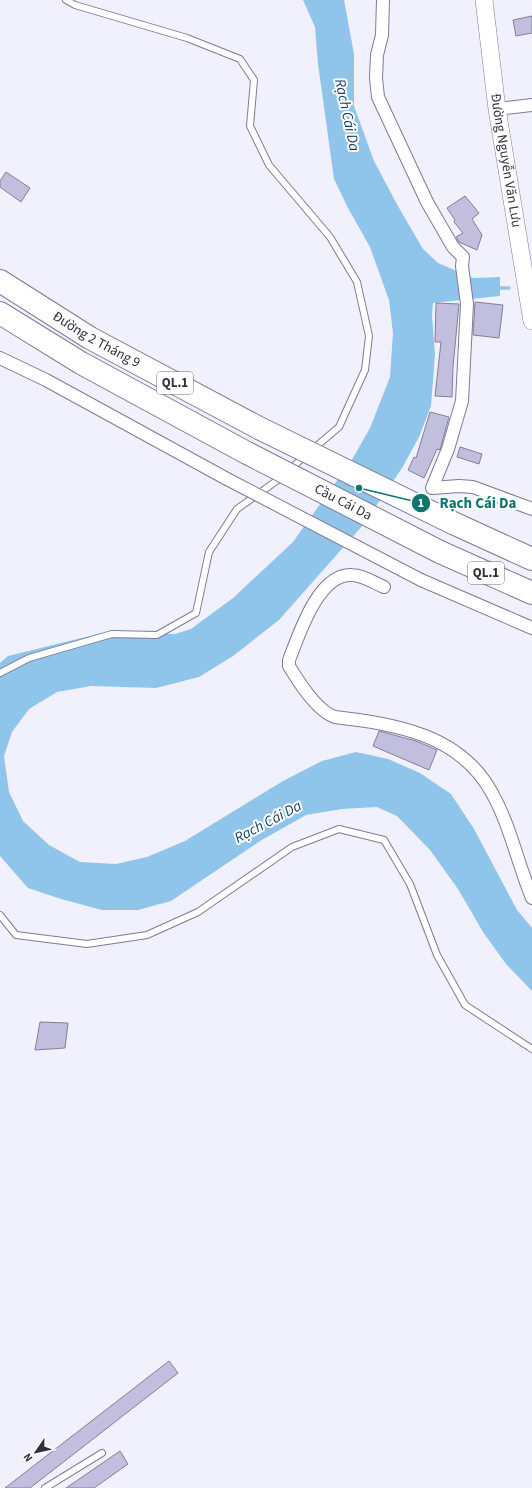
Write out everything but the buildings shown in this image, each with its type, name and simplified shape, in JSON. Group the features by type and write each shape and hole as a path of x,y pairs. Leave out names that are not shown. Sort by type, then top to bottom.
{"highway":[{"path":"0,268 90,338"},
{"name":"Đường 2 Tháng 9","path":"0,281 90,338 259,428"},
{"name":"Đường 2 Tháng 9","path":"0,313 81,363 247,453"},
{"path":"0,318 81,363"},
{"name":"Cầu Cái Da","path":"259,428 453,523 532,559"},
{"name":"Cầu Cái Da","path":"247,453 440,552 532,593"}],"street":[{"path":"383,0 382,35 377,55 376,78 378,97 427,202 453,246 463,257 462,266 466,304 462,406 432,488 452,486 473,487 532,509"},
{"name":"Đường Nguyễn Văn Lưu","path":"484,0 498,109 526,248 532,321"},
{"path":"498,109 532,105"},
{"path":"0,358 46,380 227,479 421,580 532,628"},
{"path":"384,588 358,575 344,576 334,580 320,594 303,625 290,660 290,666 319,707 327,715 381,723 414,731 443,744 473,765 492,793 532,898"}],"lane":[{"path":"0,673 29,658 112,634 157,635 196,614 209,552 237,509 282,477 338,427 365,370 369,336 357,282 330,237 269,165 250,126 254,80 240,59 188,38 75,5 66,0"},
{"path":"0,914 16,935 87,944 147,935 198,912 292,847 339,829 384,840 410,884 437,955 465,1005 532,1049"},
{"path":"45,1488 102,1453"}],"water":[{"name":"Rạch Cái Da","path":"303,0 344,0 354,54 354,106 374,161 423,249 438,263 473,278 500,277 500,296 433,303 432,316 435,354 431,406 419,437 402,468 363,525 279,620 233,656 199,677 156,688 91,686 57,692 29,709 12,732 4,756 9,792 23,821 49,845 80,862 116,864 147,857 185,841 283,781 322,761 356,752 388,759 420,773 451,794 474,829 517,910 532,928 532,991 506,964 483,932 458,889 430,850 397,816 377,807 342,809 306,815 260,841 171,901 138,910 102,910 28,888 0,856 0,663 8,656 102,633 175,634 191,629 233,598 293,542 353,458 370,428 390,377 393,333 389,300 370,247 334,179 318,64 315,27"}],"waterway":[{"path":"496,288 509,288"}],"place":[{"name":"Rạch Cái Da","path":"359,488"}]}
